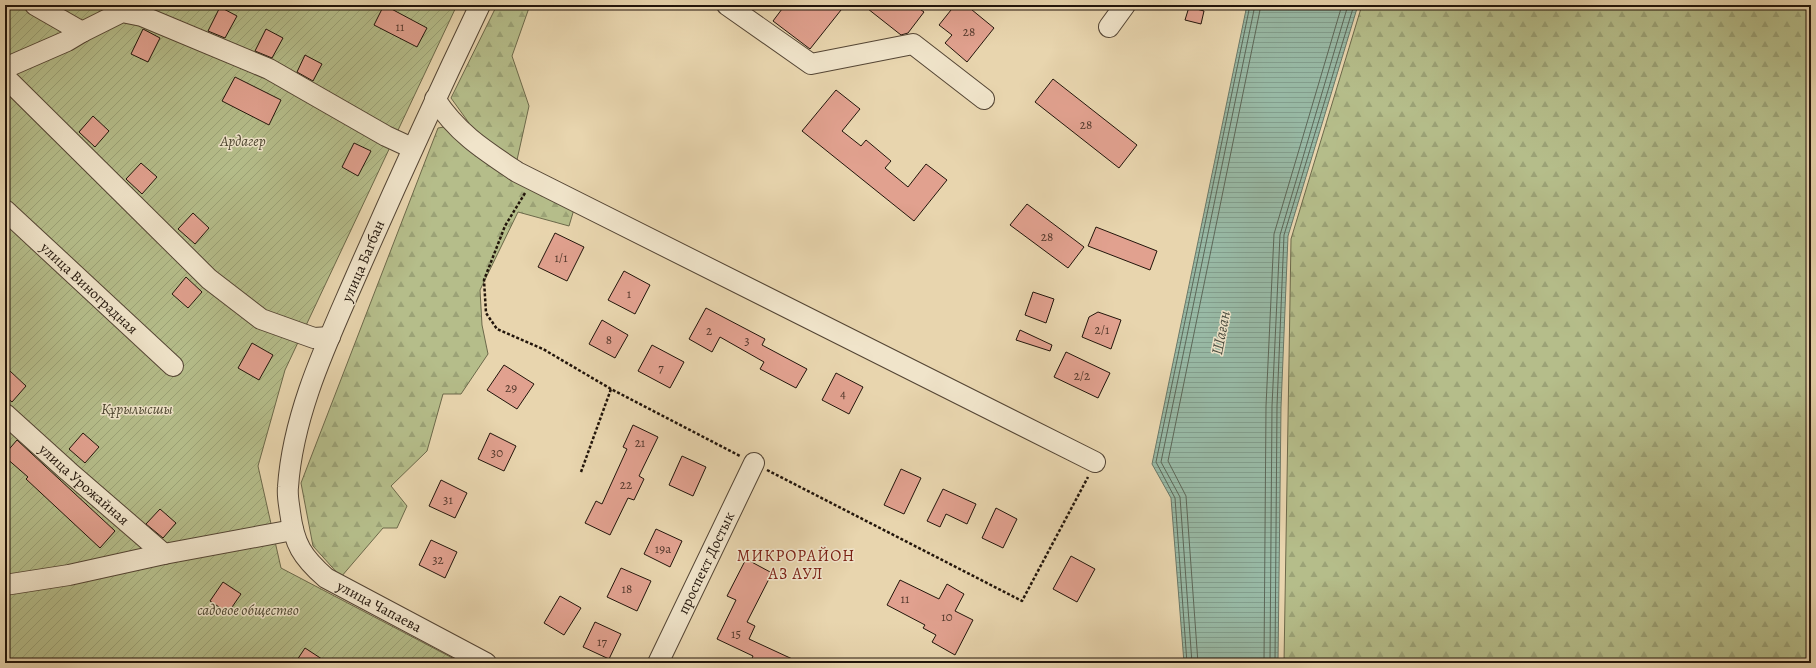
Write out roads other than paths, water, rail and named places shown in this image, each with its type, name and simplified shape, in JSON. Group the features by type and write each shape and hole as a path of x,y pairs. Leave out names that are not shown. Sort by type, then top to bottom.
{"street":[{"path":"35,5 82,32"},
{"name":"улица Багбан","path":"292,530 288,488 294,442 308,395 330,337 412,148 480,5"},
{"path":"1109,27 1125,5"},
{"path":"738,8 811,64 913,44 984,99"},
{"path":"5,68 67,41 123,9 269,69 386,136 412,148"},
{"path":"5,77 209,280 262,319 314,338 330,337"},
{"path":"435,99 448,118 480,148 517,172 1095,462"},
{"name":"улица Виноградная","path":"5,210 173,366"},
{"name":"улица Урожайная","path":"5,414 164,554"},
{"name":"проспект Достык","path":"658,663 754,463"},
{"path":"5,585 69,575 164,554 292,530"},
{"name":"улица Чапаева","path":"292,530 298,548 305,558 326,578 486,663"}],"water":[{"name":"Шаған","path":"1247,5 1358,5 1288,236 1281,407 1278,663 1184,663 1171,498 1152,464"}],"district":[{"name":"МИКРОРАЙОН АЗ АУЛ","path":"796,565"}],"park label":[{"name":"Ардагер","path":"243,141"},
{"name":"Құрылысшы","path":"137,409"},
{"name":"садовое общество","path":"248,610"}]}
